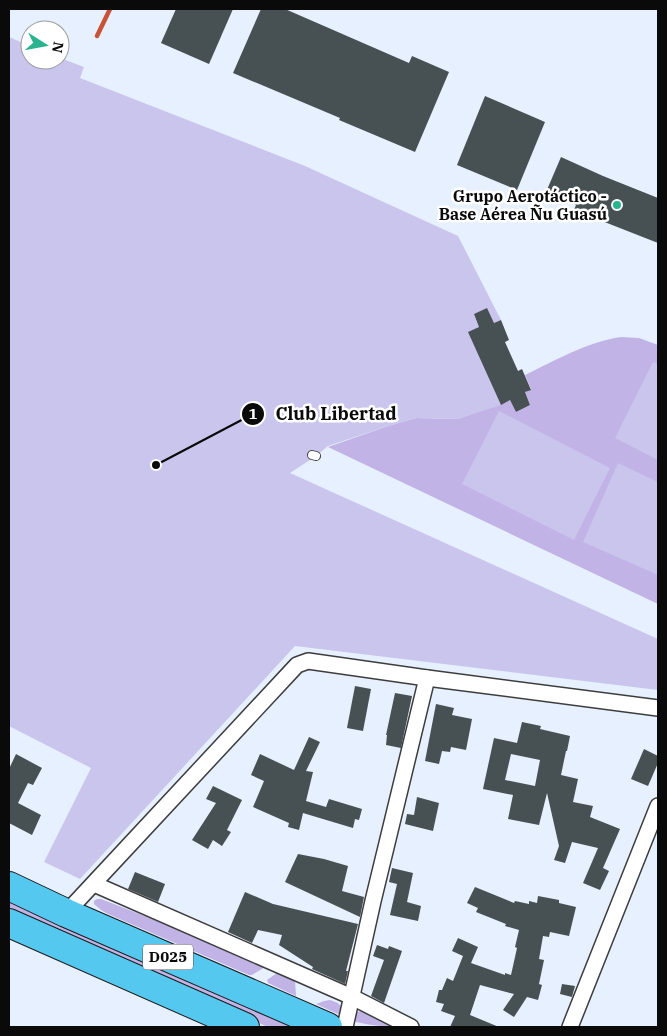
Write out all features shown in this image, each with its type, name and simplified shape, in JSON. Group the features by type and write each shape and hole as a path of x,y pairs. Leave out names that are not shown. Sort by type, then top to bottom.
{"highway":[{"name":"D025","path":"9,886 66,913 328,1027"},
{"name":"D025","path":"9,923 245,1027"}],"street":[{"path":"66,913 297,665 308,661 658,708"},
{"path":"345,1027 373,902 428,678"},
{"path":"570,1027 658,806"},
{"path":"94,884 352,997 411,1027"}],"shaded area":[{"path":"9,37 20,42 20,70 70,70 70,62 84,67 80,78 305,166 458,236 501,320 494,323 487,309 474,314 479,327 469,332 501,405 458,419 416,418 388,426 328,446 290,473 658,639 658,690 295,646 80,879 44,862 91,768 9,726"},
{"path":"621,337 639,338 658,345 658,604 328,447 416,418 458,419 510,400 516,412 530,405 525,392 531,389 525,375 584,347"},
{"path":"653,362 658,364 658,460 615,438"},
{"path":"499,411 610,468 574,540 462,484"},
{"path":"618,463 658,482 658,575 583,542"},
{"path":"9,894 311,1027 268,1027 9,913"},
{"path":"97,899 201,938 265,967 249,975 108,914 94,904 94,901"},
{"path":"277,973 282,973 295,980 296,996 268,983 267,980"},
{"path":"330,1000 338,1003 343,1009 341,1014 316,1004"},
{"path":"361,1011 384,1022 404,1027 356,1022 354,1019 356,1012"}],"building":[{"path":"176,9 233,9 209,64 161,43"},
{"path":"261,9 285,9 409,63 412,56 449,72 415,152 233,73"},
{"path":"485,96 545,122 517,190 457,165"},
{"name":"Grupo Aerotáctico - Base Aérea Ñu Guasú","path":"561,157 658,198 658,243 574,210 576,205 546,192"},
{"path":"487,308 494,323 501,320 509,340 505,342 518,371 522,369 531,390 525,392 530,405 516,412 510,400 501,405 468,332 479,327 474,314"},
{"path":"355,686 371,689 363,731 347,728"},
{"path":"395,693 412,696 401,748 386,745 386,735"},
{"path":"436,704 454,708 452,715 472,719 466,750 451,747 450,752 442,751 439,764 425,761"},
{"path":"522,722 541,726 540,729 570,736 561,775 578,779 573,802 593,806 590,817 620,829 603,868 609,871 600,890 583,883 598,848 572,842 565,863 554,860 559,846 547,793 539,825 508,819 513,795 483,789 494,738 517,743","holes":["511,754 540,760 535,786 505,780"]},
{"path":"309,737 320,742 306,771 313,772 306,801 326,807 329,799 362,809 359,820 355,819 353,828 303,813 299,830 288,827 289,823 253,807 264,781 251,775 260,754 294,770"},
{"path":"644,749 658,756 658,763 648,786 631,779"},
{"path":"16,754 42,768 33,785 28,783 18,803 41,815 32,835 9,823 9,769"},
{"path":"213,786 242,800 227,830 231,832 222,846 213,840 208,849 192,840 216,803 206,799"},
{"path":"417,797 439,803 433,831 405,824 407,814 414,815"},
{"path":"298,854 348,866 342,891 364,897 360,917 285,882"},
{"path":"392,868 413,873 407,902 421,906 418,921 390,915 397,884 389,882"},
{"path":"135,872 165,884 158,902 128,889"},
{"path":"475,887 514,903 515,901 529,904 529,901 537,903 538,896 559,900 559,903 576,907 569,936 550,932 549,937 543,936 539,959 544,960 539,984 542,985 538,1000 527,997 514,1017 503,1010 514,994 480,985 470,1015 499,1027 450,1027 455,1016 441,1011 444,1004 436,1002 439,990 442,990 447,978 453,981 463,956 452,951 458,938 478,947 471,963 505,975 505,973 511,975 517,948 515,947 519,930 505,926 506,924 476,912 478,908 467,903"},
{"path":"245,892 273,904 358,924 346,971 348,971 345,984 312,969 313,967 279,945 282,935 258,930 252,943 228,932"},
{"path":"377,945 388,949 389,946 402,951 384,1003 371,996 384,960 373,956"},
{"path":"562,984 575,986 572,997 560,994"}],"waterway":[{"path":"97,36 110,9"}],"place":[{"name":"Grupo Aerotáctico - Base Aérea Ñu Guasú","path":"617,205"},
{"name":"Club Libertad","path":"156,465"}]}
